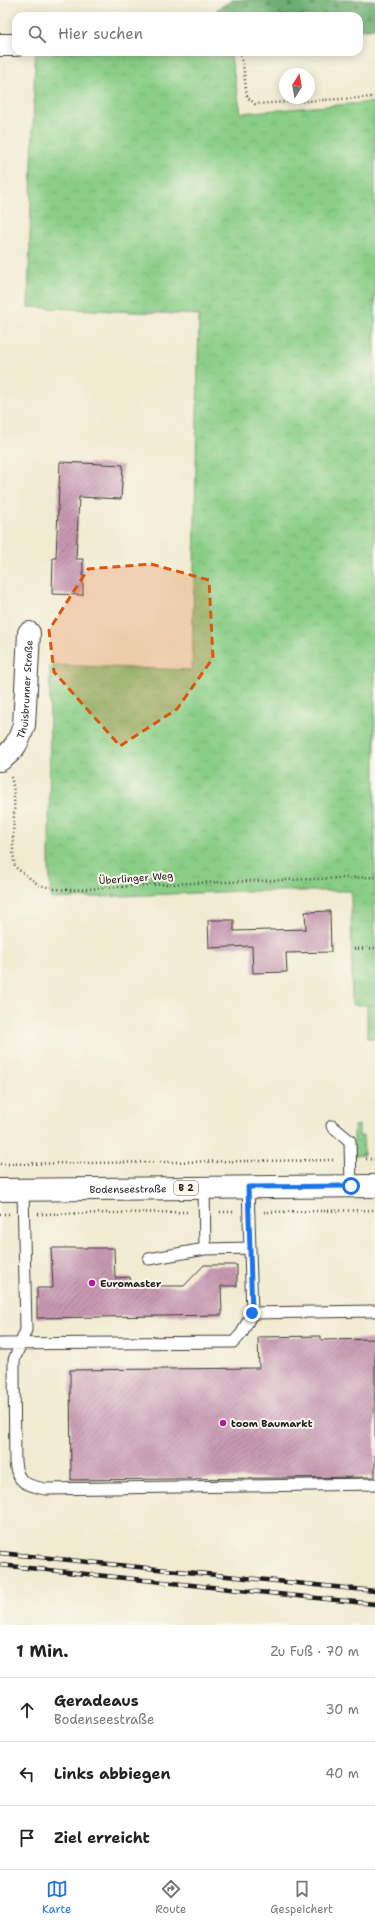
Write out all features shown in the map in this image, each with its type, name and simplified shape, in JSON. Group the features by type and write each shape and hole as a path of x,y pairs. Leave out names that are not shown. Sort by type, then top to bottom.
{"main road":[{"path":"0,45 12,45"},
{"name":"Thuisbrunner Straße","path":"5,768 11,752 20,739 24,725 28,634"},
{"name":"Bodenseestraße","path":"0,1190 375,1186"}],"lane":[{"path":"332,1126 350,1141 351,1186"},
{"path":"0,1344 234,1342 242,1333 252,1313 248,1187"},
{"path":"204,1188 205,1249"},
{"path":"23,1190 26,1330 14,1360 15,1462 16,1472 20,1479 29,1486 45,1489 375,1484"},
{"path":"149,1259 205,1249 250,1248"},
{"path":"252,1313 375,1311"}],"path":[{"path":"240,56 243,64 246,97 255,104 375,97"},
{"name":"Überlinger Weg","path":"5,768 14,801 12,853 15,867 27,877 44,886 55,889 72,890 164,884 375,877"},
{"path":"354,949 375,948"},
{"path":"0,1164 375,1159"}],"highlighted area":[{"path":"151,564 209,580 213,658 177,709 120,746 54,672 49,630 88,569"}],"green space":[{"path":"233,0 375,0 375,28 363,30 363,12 216,12 217,9"},
{"path":"35,56 231,56 241,113 375,102 375,1005 352,1005 351,891 243,891 51,899 49,867 50,665 192,670 199,315 28,307"},
{"path":"367,1005 375,1005 375,1038 367,1038"},
{"path":"359,1125 359,1136 363,1136 364,1155 354,1156 354,1126"}],"building":[{"path":"60,462 123,465 121,499 79,497 76,559 83,559 83,595 52,594 53,558 56,558"},
{"path":"330,911 331,952 286,953 287,972 253,973 252,946 209,948 208,920 234,920 234,931 306,929 305,912"},
{"name":"Euromaster","path":"51,1248 114,1248 115,1278 130,1277 131,1286 184,1286 204,1265 237,1265 237,1286 221,1286 222,1315 37,1318 37,1288 53,1288"},
{"name":"toom Baumarkt","path":"321,1336 321,1340 375,1339 375,1477 71,1480 70,1370 259,1368 258,1337"}],"railway":[{"path":"0,1553 375,1591"},
{"path":"0,1565 375,1604"}],"place":[{"name":"Euromaster","path":"92,1283"},
{"name":"toom Baumarkt","path":"223,1423"}],"route":[{"path":"252,1313 248,1187 351,1186"}]}
